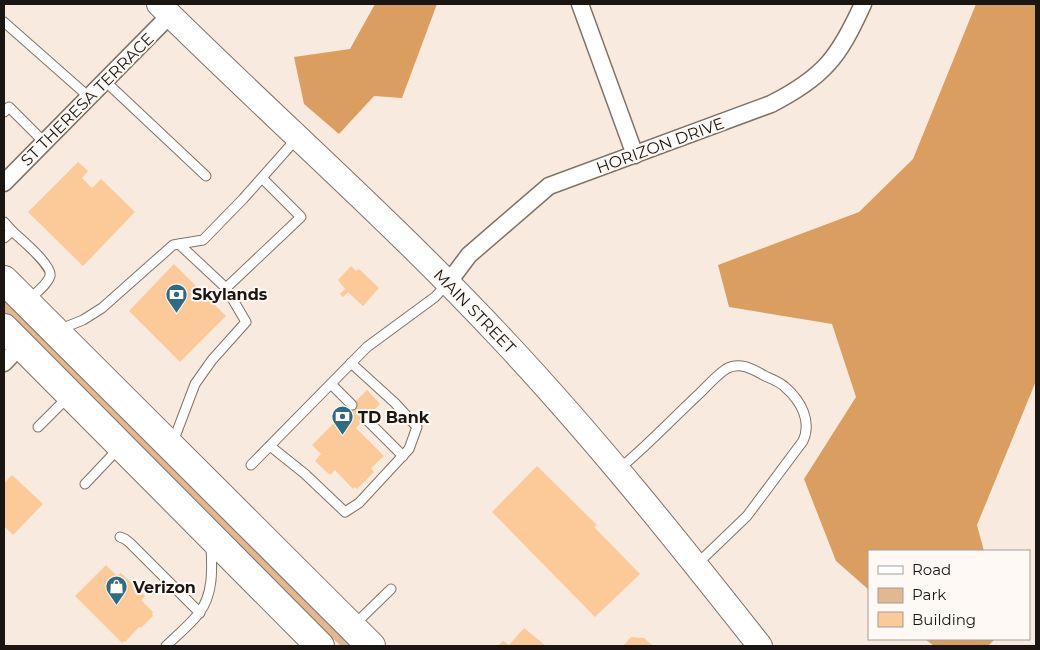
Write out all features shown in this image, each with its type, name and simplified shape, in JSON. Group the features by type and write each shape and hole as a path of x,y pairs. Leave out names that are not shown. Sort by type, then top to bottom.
{"highway":[{"path":"4,280 371,646"},
{"path":"10,346 71,395 320,646"}],"street":[{"path":"580,4 634,155"},
{"name":"HORIZON DRIVE","path":"448,283 469,255 549,186 771,104 793,93 814,79 834,58 850,33 862,4"},
{"name":"ST THERESA TERRACE","path":"4,183 105,82 165,9"},
{"name":"MAIN STREET","path":"165,9 448,283 539,379 619,469 760,646"}],"lane":[{"path":"4,22 89,97"},
{"path":"105,82 206,176"},
{"path":"4,112 9,107 44,142"},
{"path":"55,331 83,320 102,308 173,246 203,240 298,137"},
{"path":"226,288 301,217 262,178"},
{"path":"4,222 46,264 50,271 50,278 26,302"},
{"path":"4,238 12,231"},
{"path":"171,447 195,384 212,360 246,322 226,288 179,244"},
{"path":"251,465 367,348 435,297 448,283"},
{"path":"270,446 305,474 345,512 359,503 410,449 417,427 395,403 351,364"},
{"path":"619,469 642,450 726,369 738,366 751,368 785,386 796,399 806,419 807,434 803,441 747,516 696,565"},
{"path":"331,384 352,405"},
{"path":"38,427 71,395"},
{"path":"365,418 403,456"},
{"path":"85,484 122,446"},
{"path":"166,646 200,613 206,601 212,576 211,535"},
{"path":"120,537 130,543 200,613"},
{"path":"352,627 391,589"}],"green space":[{"path":"4,297 354,646 341,646 290,599 4,313"}],"shaded area":[{"path":"375,4 437,4 402,98 374,96 339,134 304,104 294,57 350,49"},
{"path":"976,4 1036,4 1036,381 977,525 984,550 868,550 868,589 836,561 804,479 856,397 832,324 729,307 718,265 859,212 913,159"},
{"path":"926,640 994,640 988,646 934,646"}],"building":[{"path":"78,162 88,171 82,178 92,188 101,179 135,212 83,266 28,212"},
{"path":"174,264 226,316 180,362 129,311"},
{"path":"351,266 356,271 359,269 379,288 363,306 348,292 343,297 340,294 345,289 338,280"},
{"name":"TD Bank","path":"367,390 380,404 356,428 384,456 371,468 374,472 357,489 355,487 353,489 335,470 330,475 315,461 321,454 312,445"},
{"path":"537,466 597,525 594,527 640,574 595,617 492,512"},
{"path":"12,475 43,504 13,535 4,526 4,483"},
{"name":"Verizon","path":"106,565 117,576 121,573 145,596 142,601 153,612 153,616 141,628 139,627 122,643 75,596"},
{"path":"524,628 546,646 498,646 503,641 509,645"},
{"path":"631,637 644,638 653,646 623,646"}],"place":[{"name":"Skylands","path":"176,313"},
{"name":"TD Bank","path":"342,436"},
{"name":"Verizon","path":"117,606"}]}
